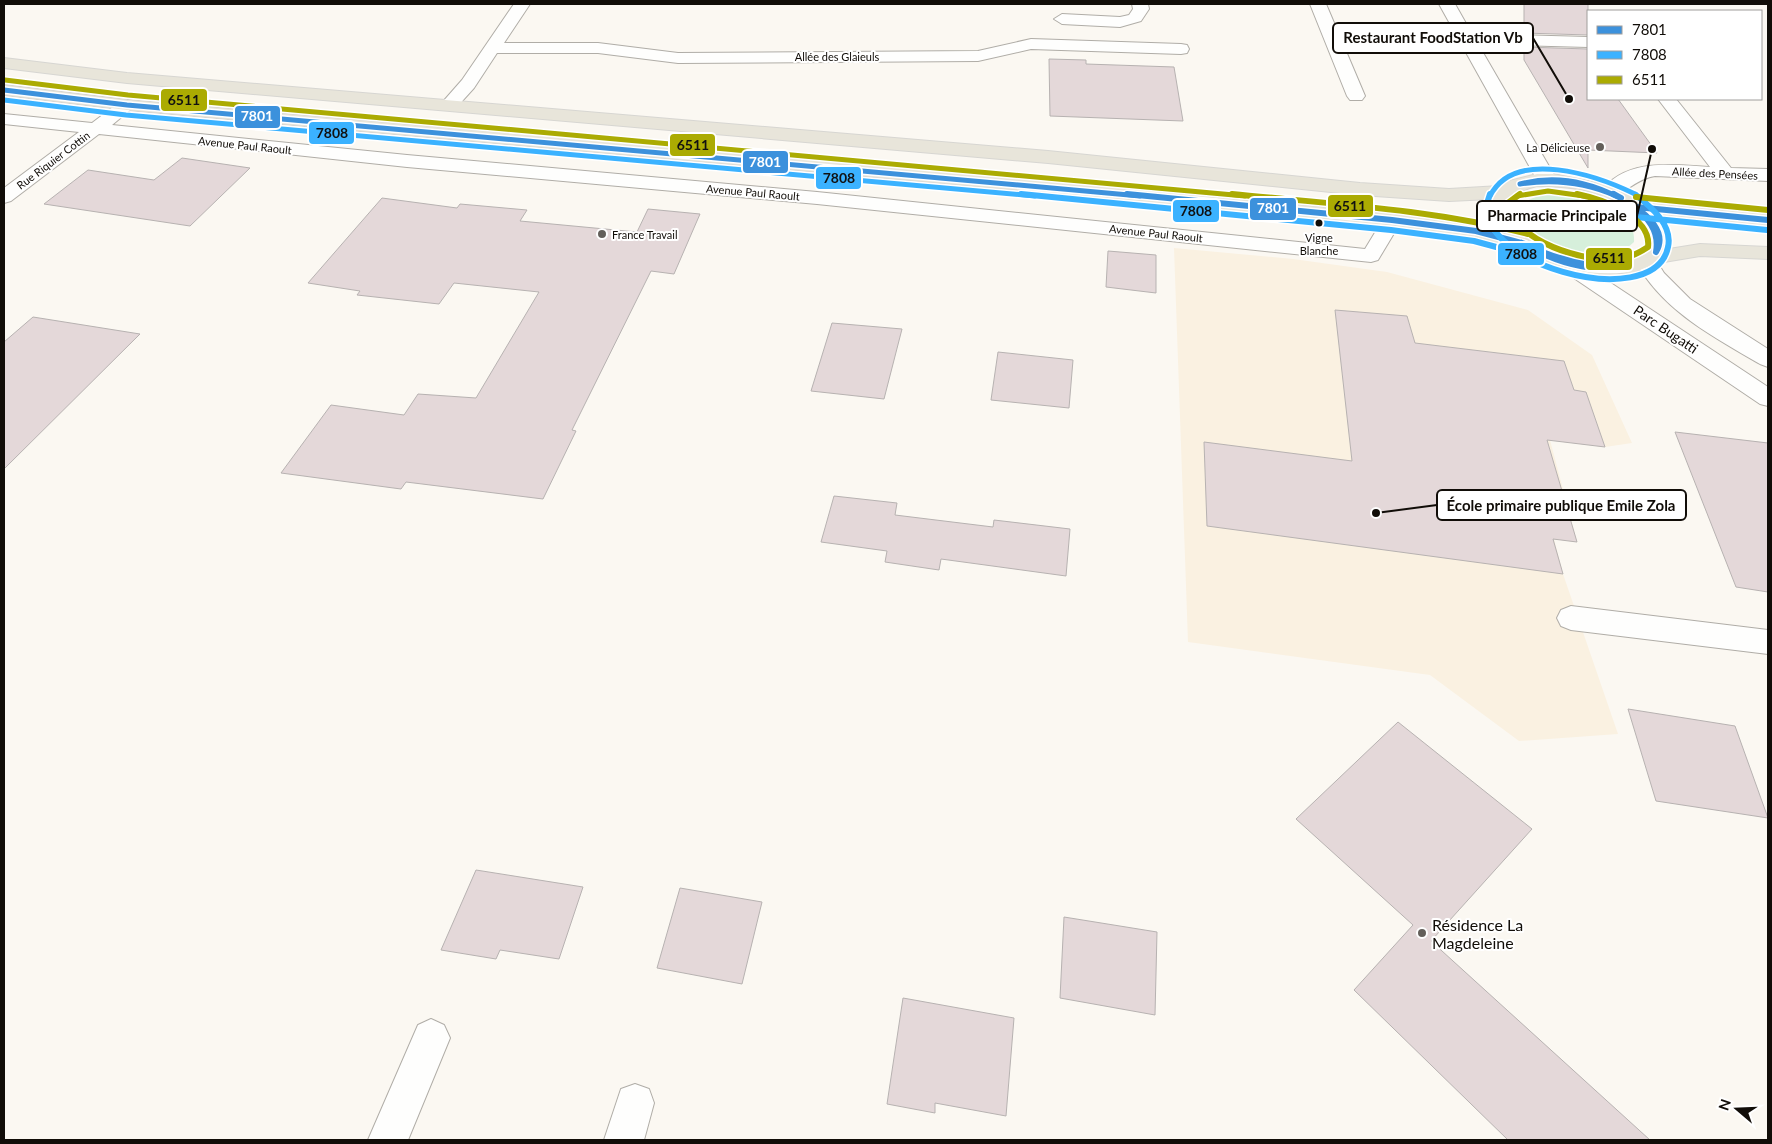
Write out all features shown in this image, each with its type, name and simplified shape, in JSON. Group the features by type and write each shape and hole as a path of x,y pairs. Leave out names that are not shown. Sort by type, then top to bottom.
{"main road":[{"path":"4,63 127,78 1048,157 1360,189 1449,196 1504,192 1521,183 1547,180 1574,182 1610,193 1649,218 1657,229 1661,240 1659,250 1649,260"},
{"path":"127,78 127,105"},
{"path":"127,105 203,84"},
{"path":"4,90 127,105 384,126 1392,220 1476,231 1526,244"},
{"path":"384,126 449,105"},
{"path":"449,105 458,133"},
{"path":"1504,192 1498,201 1498,211 1502,222 1511,234 1526,244 1563,261 1610,269 1634,266 1649,260 1700,250 1768,253"},
{"path":"1636,208 1651,207 1684,213 1768,220"}],"street":[{"path":"449,105 468,84 522,4"},
{"path":"1062,19 1120,22 1135,18 1141,8 1140,4"},
{"path":"1318,4 1356,96"},
{"path":"1447,4 1547,180"},
{"path":"1467,39 1587,42"},
{"name":"Allée des Glaieuls","path":"492,48 598,48 678,58 978,56 1031,44 1181,50"},
{"path":"1668,100 1726,174"},
{"name":"Rue Riquier Cottin","path":"4,197 127,105"},
{"path":"4,120 93,130"},
{"name":"Avenue Paul Raoult","path":"93,130 454,166 817,198 1371,256 1392,220"},
{"name":"Allée des Pensées","path":"1610,193 1619,183 1644,171 1768,175"},
{"path":"1649,260 1650,269 1674,298 1768,360"},
{"name":"Parc Bugatti","path":"1563,261 1768,398"},
{"path":"1571,618 1768,642"},
{"path":"388,1140 431,1038"},
{"path":"624,1140 635,1103"}],"shaded area":[{"path":"1174,248 1293,259 1387,272 1528,310 1592,355 1632,443 1605,447 1550,440 1577,542 1554,539 1563,574 1618,734 1519,741 1430,675 1188,642"}],"green space":[{"path":"1561,193 1584,197 1619,212 1633,230 1634,242 1613,253 1588,254 1563,248 1540,237 1526,223 1521,209 1532,198"}],"building":[{"path":"1524,4 1588,4 1587,35 1524,33"},
{"path":"1524,47 1587,49 1587,100 1619,100 1657,153 1588,150 1588,168 1524,60"},
{"path":"1049,59 1086,60 1086,64 1174,67 1183,121 1050,116"},
{"path":"182,158 250,168 190,226 44,204 88,170 154,180"},
{"path":"382,198 457,208 460,204 527,210 520,221 637,232 648,209 700,214 674,274 651,271 572,430 576,431 543,499 406,482 401,489 281,473 331,405 404,415 418,394 476,398 539,292 454,283 439,304 357,295 360,291 308,283"},
{"path":"1108,251 1156,255 1156,293 1106,287"},
{"path":"1335,310 1407,316 1415,343 1564,361 1574,390 1586,392 1605,447 1547,440 1577,542 1553,539 1563,574 1207,526 1204,442 1352,461"},
{"path":"33,317 140,334 4,469 4,342"},
{"path":"832,323 902,329 884,399 811,391"},
{"path":"998,352 1073,360 1069,408 991,400"},
{"path":"1675,432 1768,443 1768,592 1736,587"},
{"path":"834,496 897,503 895,515 993,527 994,520 1070,529 1066,576 941,559 939,570 885,562 887,551 821,542"},
{"path":"1628,709 1735,726 1768,818 1656,801"},
{"name":"Résidence La Magdeleine","path":"1398,722 1532,829 1431,941 1650,1140 1508,1140 1354,990 1413,925 1296,819"},
{"path":"476,870 583,887 559,959 500,950 496,959 441,950"},
{"path":"680,888 762,902 742,984 657,968"},
{"path":"1064,917 1157,932 1155,1015 1060,998"},
{"path":"903,998 1014,1018 1006,1116 935,1103 935,1113 887,1104"}],"transit line":[{"name":"6511","path":"5,80 128,95 1040,176 1393,210 1477,221 1528,234"},
{"name":"7801","path":"4,90 127,105 1039,186 1392,220 1476,231 1525,244"},
{"name":"7808","path":"4,100 126,115 1038,196 1391,230 1474,241 1522,254"},
{"name":"7808","path":"1635,194 1602,180 1581,174 1538,169 1519,172 1503,180 1491,193 1487,208 1493,227 1499,237 1519,253 1568,274 1603,279 1627,278 1646,273 1659,265 1667,255 1669,244 1667,231 1660,218 1650,206 1636,195"},
{"name":"7801","path":"1520,184 1545,179 1558,179 1585,184 1621,198"},
{"name":"7801","path":"1520,184 1559,181 1597,188 1621,198"},
{"name":"6511","path":"1548,191 1586,196 1621,210 1632,217 1643,228 1648,238 1648,247 1636,255 1620,259 1601,259 1561,250 1543,242 1515,222 1508,203 1521,194 1548,191"},
{"name":"6511","path":"1636,197 1768,210"},
{"name":"7801","path":"1631,204 1643,212 1659,231 1661,238 1656,252"},
{"name":"7801","path":"1631,204 1652,224 1657,237 1656,252"},
{"name":"7801","path":"1636,207 1768,220"},
{"name":"7808","path":"1636,217 1767,230"},
{"name":"7801","path":"1522,243 1559,259 1571,262 1597,267 1624,268"},
{"name":"7801","path":"1522,243 1545,255 1571,264 1598,269 1624,268"}],"place":[{"name":"Restaurant FoodStation Vb","path":"1569,99"},
{"name":"La Délicieuse","path":"1600,147"},
{"name":"Pharmacie Principale","path":"1652,149"},
{"name":"Vigne Blanche","path":"1319,223"},
{"name":"France Travail","path":"602,234"},
{"name":"École primaire publique Emile Zola","path":"1376,513"},
{"name":"Résidence La Magdeleine","path":"1422,933"}]}
